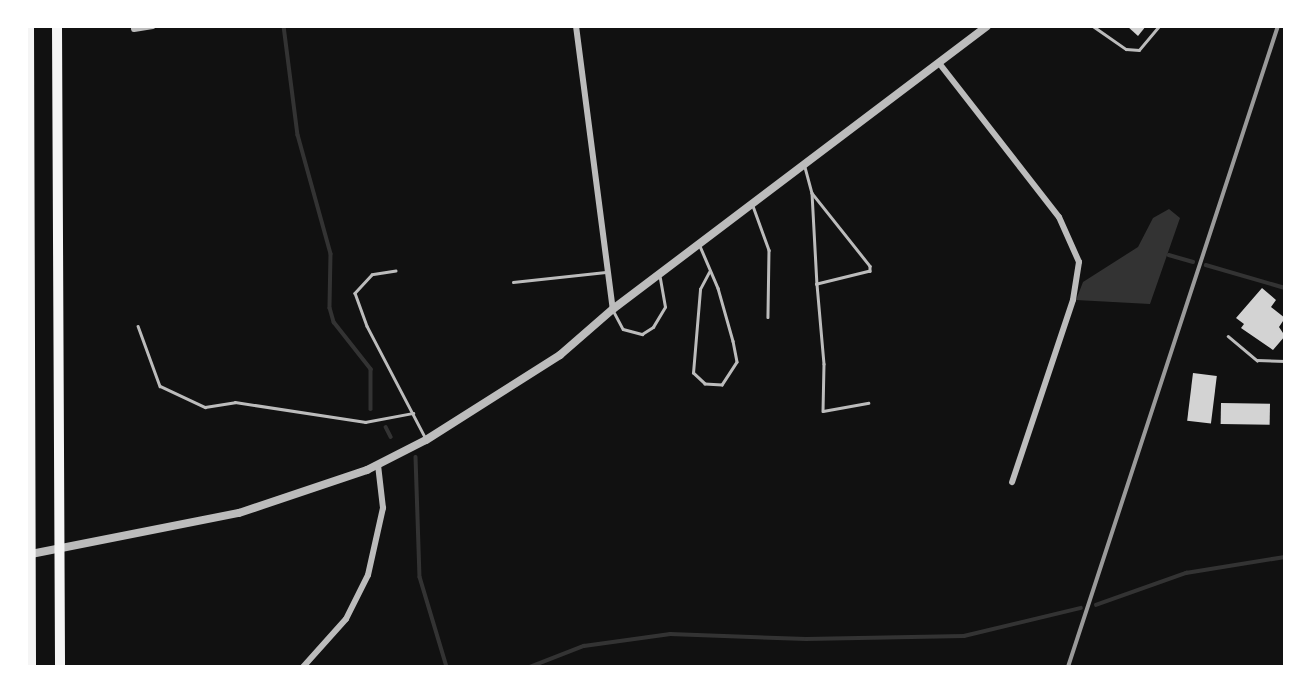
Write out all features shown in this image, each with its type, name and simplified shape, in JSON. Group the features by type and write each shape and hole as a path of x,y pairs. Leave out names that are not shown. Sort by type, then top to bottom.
{"highway":[{"path":"29,26 31,667"},
{"path":"57,26 61,667"}],"street":[{"path":"134,29 153,26"},
{"path":"576,26 613,309"},
{"path":"26,555 239,513 378,465 426,440 560,355 613,309 660,277 987,26"},
{"path":"939,63 1059,217 1079,262 1073,300 1012,482"},
{"path":"303,667 346,619 368,575 383,508 378,465"}],"lane":[{"path":"1093,26 1126,49 1139,50 1159,26"},
{"path":"805,167 812,194 824,364 822,411 868,403"},
{"path":"812,194 870,266 870,271 817,284"},
{"path":"753,206 769,250 768,317"},
{"path":"700,246 718,288 737,362 722,385 705,384 693,373 691,355 700,289 709,272"},
{"path":"396,271 372,275 355,293 367,326 426,440"},
{"path":"513,282 609,272"},
{"path":"613,309 623,329 642,334 665,307 660,277"},
{"path":"138,326 160,386 205,407 235,402 365,422 413,413"},
{"path":"1228,336 1257,360 1285,361"}],"shaded area":[{"path":"1169,209 1180,218 1150,304 1076,300 1083,282 1138,247 1153,218"}],"building":[{"path":"1127,26 1146,26 1138,36"},
{"path":"1262,288 1276,300 1271,307 1285,318 1279,327 1285,336 1273,350 1241,328 1244,324 1236,318"},
{"path":"1193,373 1217,376 1211,424 1187,421"},
{"path":"1221,403 1270,404 1270,425 1221,424"}],"waterway":[{"path":"284,26 298,135 331,254 330,308 334,322 371,369 371,409"},
{"path":"1169,255 1193,262"},
{"path":"1206,265 1285,288"},
{"path":"386,427 391,437"},
{"path":"416,457 420,577 447,667"},
{"path":"1096,605 1186,573 1285,557"},
{"path":"530,667 584,646 670,634 806,639 964,636 1081,608"}],"railway":[{"path":"1068,667 1278,26"}]}
